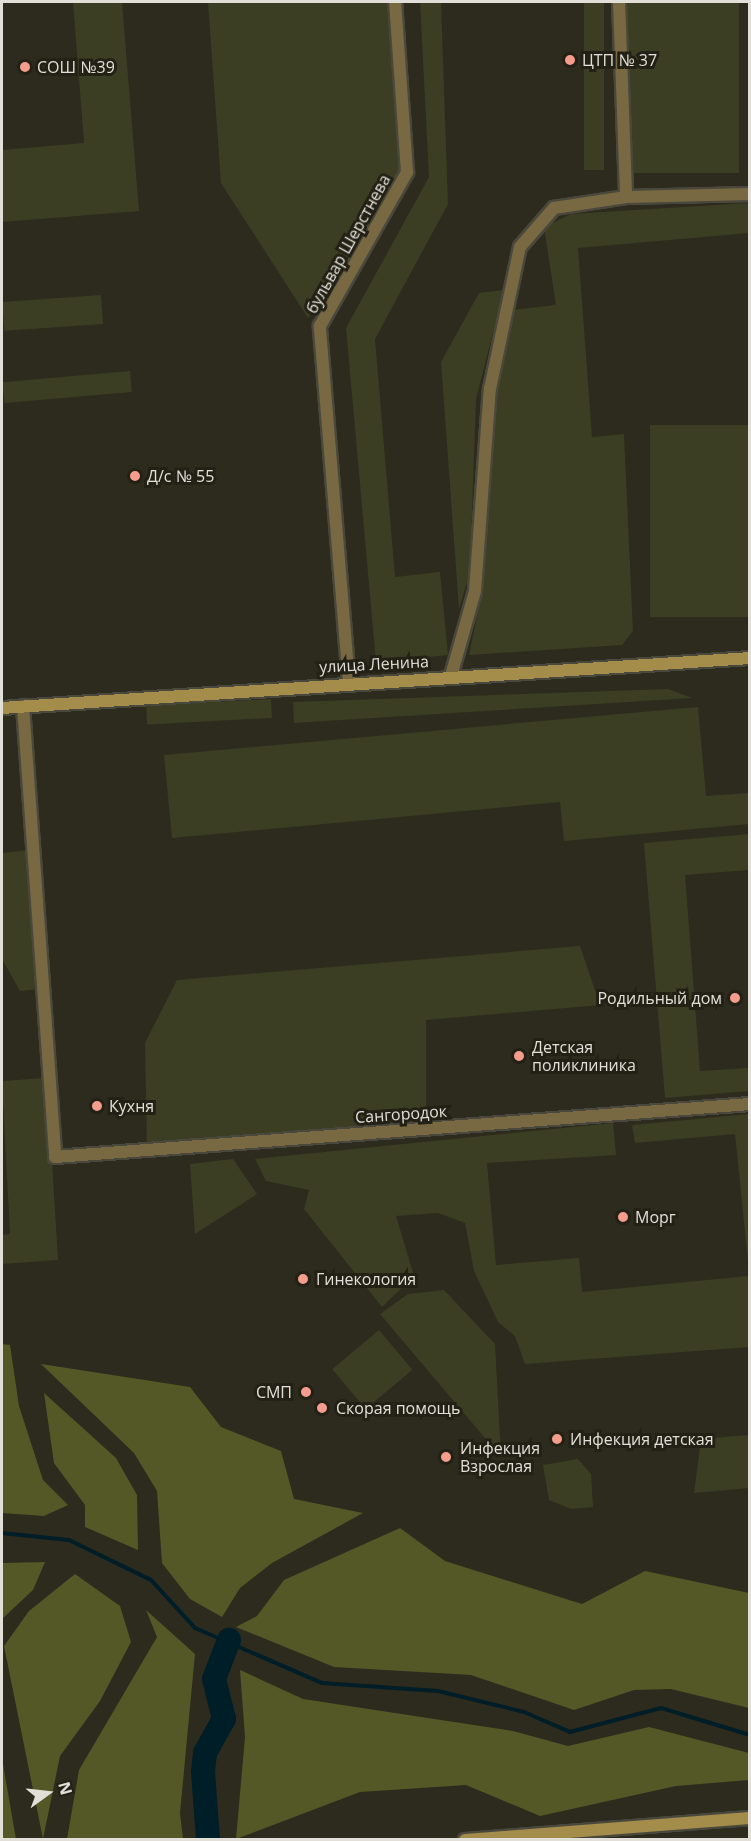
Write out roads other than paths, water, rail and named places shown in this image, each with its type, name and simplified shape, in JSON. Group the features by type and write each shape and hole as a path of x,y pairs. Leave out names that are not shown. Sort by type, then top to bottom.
{"main road":[{"name":"улица Ленина","path":"2,708 349,682 750,658"},
{"path":"465,1839 750,1818"}],"street":[{"name":"бульвар Шерстнева","path":"349,682 320,326 407,171 395,2"},
{"path":"619,2 626,197"},
{"path":"451,676 475,591 490,389 520,247 555,208 626,197 750,194"},
{"name":"Сангородок","path":"23,706 55,1157 750,1104"}],"waterway":[{"path":"2,1533 69,1540 151,1580 195,1628 322,1683 438,1691 524,1712 570,1732 661,1708 750,1735"},
{"path":"208,1840 203,1772 205,1753 224,1719 214,1679 229,1640"}],"place":[{"name":"ЦТП № 37","path":"570,60"},
{"name":"СОШ №39","path":"25,67"},
{"name":"Д/с № 55","path":"135,476"},
{"name":"Родильный дом","path":"735,998"},
{"name":"Детская поликлиника","path":"519,1056"},
{"name":"Кухня","path":"97,1106"},
{"name":"Морг","path":"623,1217"},
{"name":"Гинекология","path":"303,1279"},
{"name":"СМП","path":"306,1392"},
{"name":"Скорая помощь","path":"322,1408"},
{"name":"Инфекция детская","path":"557,1439"},
{"name":"Инфекция Взрослая","path":"446,1457"}]}
